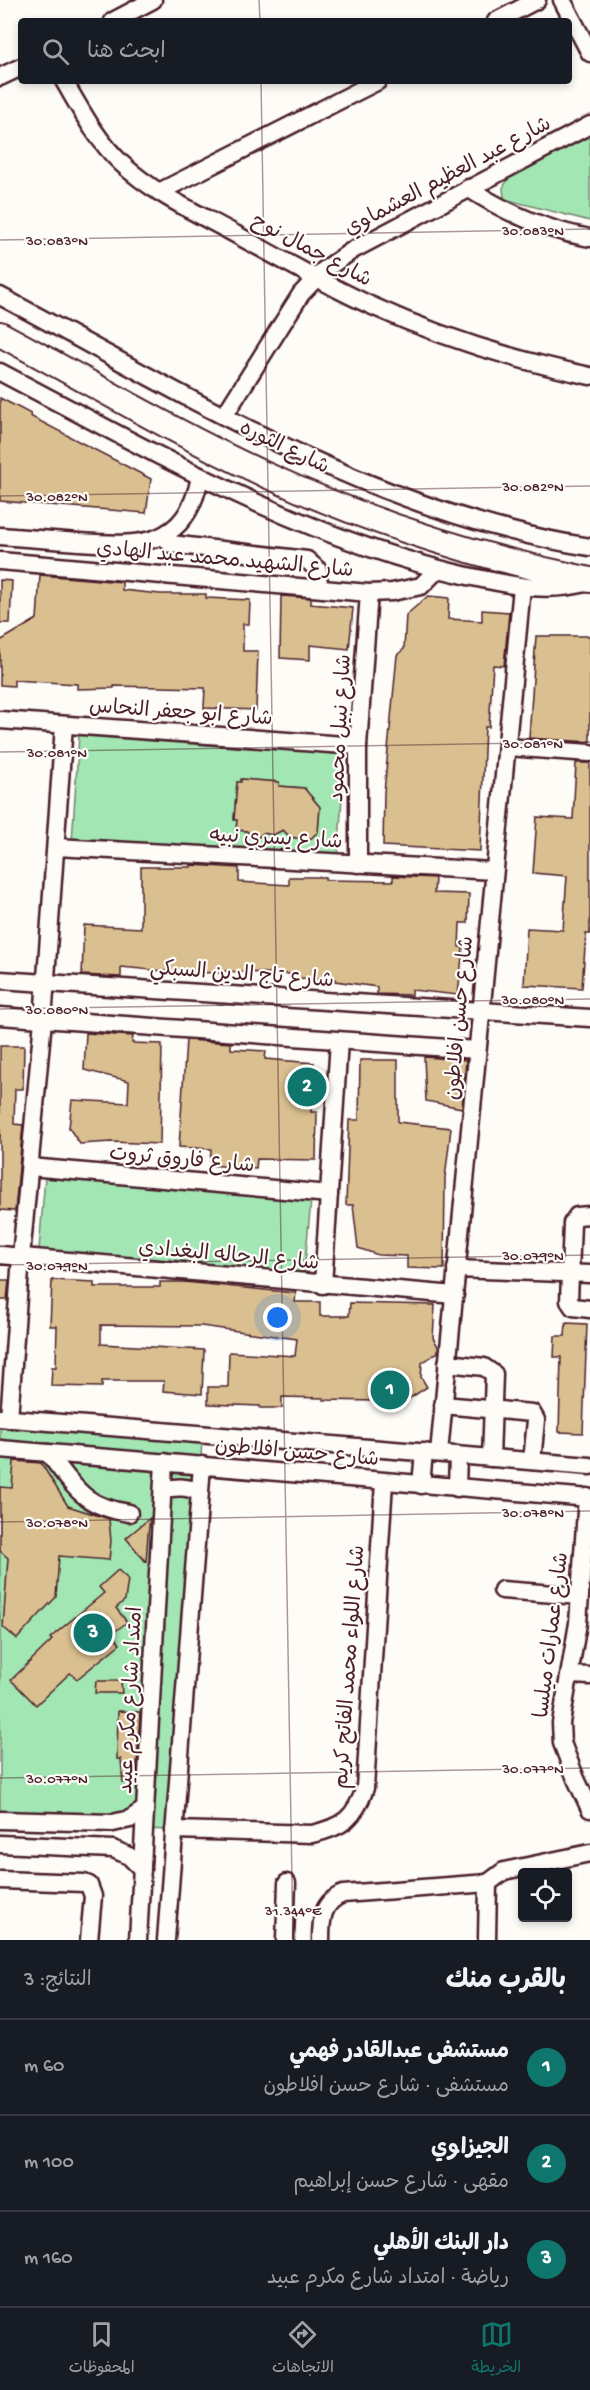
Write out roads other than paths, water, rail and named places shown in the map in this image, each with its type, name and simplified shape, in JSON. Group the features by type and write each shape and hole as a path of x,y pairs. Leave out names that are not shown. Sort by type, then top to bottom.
{"highway":[{"name":"شارع الثوره","path":"0,334 205,445 330,502 460,548 590,581"}],"street":[{"path":"119,18 153,0"},
{"path":"502,18 537,0"},
{"path":"562,0 572,18"},
{"path":"572,19 590,53"},
{"path":"0,77 18,68"},
{"name":"شارع جمال نوح","path":"66,84 105,146 130,171 159,192 316,278 379,309 508,356 590,376"},
{"path":"159,192 372,84"},
{"name":"شارع عبد العظيم العشماوي","path":"224,416 302,294 316,278 353,250 590,124"},
{"path":"468,188 527,220 555,230 590,238"},
{"name":"شارع الثوره","path":"0,296 224,416 311,459 400,496 493,525 590,547"},
{"name":"شارع الثوره","path":"0,372 200,477 325,532 438,569 522,587 551,589 590,581"},
{"name":"شارع الشهيد محمد عبد الهادي","path":"0,536 127,545 148,542 167,532 190,509 200,477"},
{"path":"167,532 168,541 171,544 307,560 318,570 319,587"},
{"name":"شارع الشهيد محمد عبد الهادي","path":"0,561 369,593 392,592 421,586 438,569"},
{"name":"شارع حسن افلاطون","path":"431,1453 443,1405 522,587"},
{"name":"شارع نبيل محمود","path":"358,864 358,746 369,593"},
{"name":"شارع ابو جعفر النحاس","path":"0,720 358,746"},
{"path":"4,1418 43,1020 64,725"},
{"path":"507,747 590,753"},
{"name":"شارع يسري نبيه","path":"56,847 494,872"},
{"name":"شارع تاج الدين السبكي","path":"0,980 590,1018"},
{"path":"0,1016 477,1050"},
{"path":"323,1285 339,1041"},
{"name":"شارع فاروق ثروت","path":"30,1167 329,1194"},
{"path":"590,1215 577,1216 572,1223 570,1272 570,1304 573,1308 590,1309"},
{"name":"شارع الرحاله البغدادي","path":"0,1255 454,1295"},
{"path":"456,1269 590,1274"},
{"path":"447,1363 484,1367 491,1370 495,1378 491,1458"},
{"path":"443,1405 529,1412 535,1417 532,1461"},
{"name":"شارع حسن افلاطون","path":"4,1418 590,1466"},
{"name":"شارع حسن افلاطون","path":"0,1449 589,1498"},
{"path":"48,1453 85,1498 99,1507 129,1513"},
{"path":"421,1485 431,1453"},
{"path":"457,1488 458,1455"},
{"name":"امتداد شارع مكرم عبيد","path":"138,1940 164,1462"},
{"path":"166,1940 202,1465"},
{"name":"شارع اللواء محمد الفاتح كريم","path":"174,1830 312,1834 331,1830 347,1820 359,1806 364,1788 384,1482"},
{"path":"163,1490 175,1486 199,1491"},
{"name":"شارع عمارات ميلسا","path":"589,1498 571,1675 564,1705 562,1743 590,1809"},
{"path":"502,1590 580,1596"},
{"path":"571,1675 590,1676"},
{"path":"0,1820 113,1823 130,1819 145,1809"},
{"path":"0,1844 113,1849 129,1856 142,1869"},
{"path":"486,1940 488,1883 495,1875 504,1871 590,1853"},
{"path":"0,1880 89,1885 93,1896 89,1940"},
{"path":"321,1940 323,1917 327,1904 333,1898 343,1894 488,1883"},
{"path":"285,1940 287,1884"}],"place":[{"name":"الجيزاوي","path":"307,1087"},
{"name":"مستشفى عبدالقادر فهمي","path":"390,1390"},
{"name":"دار البنك الأهلي","path":"93,1633"}]}
